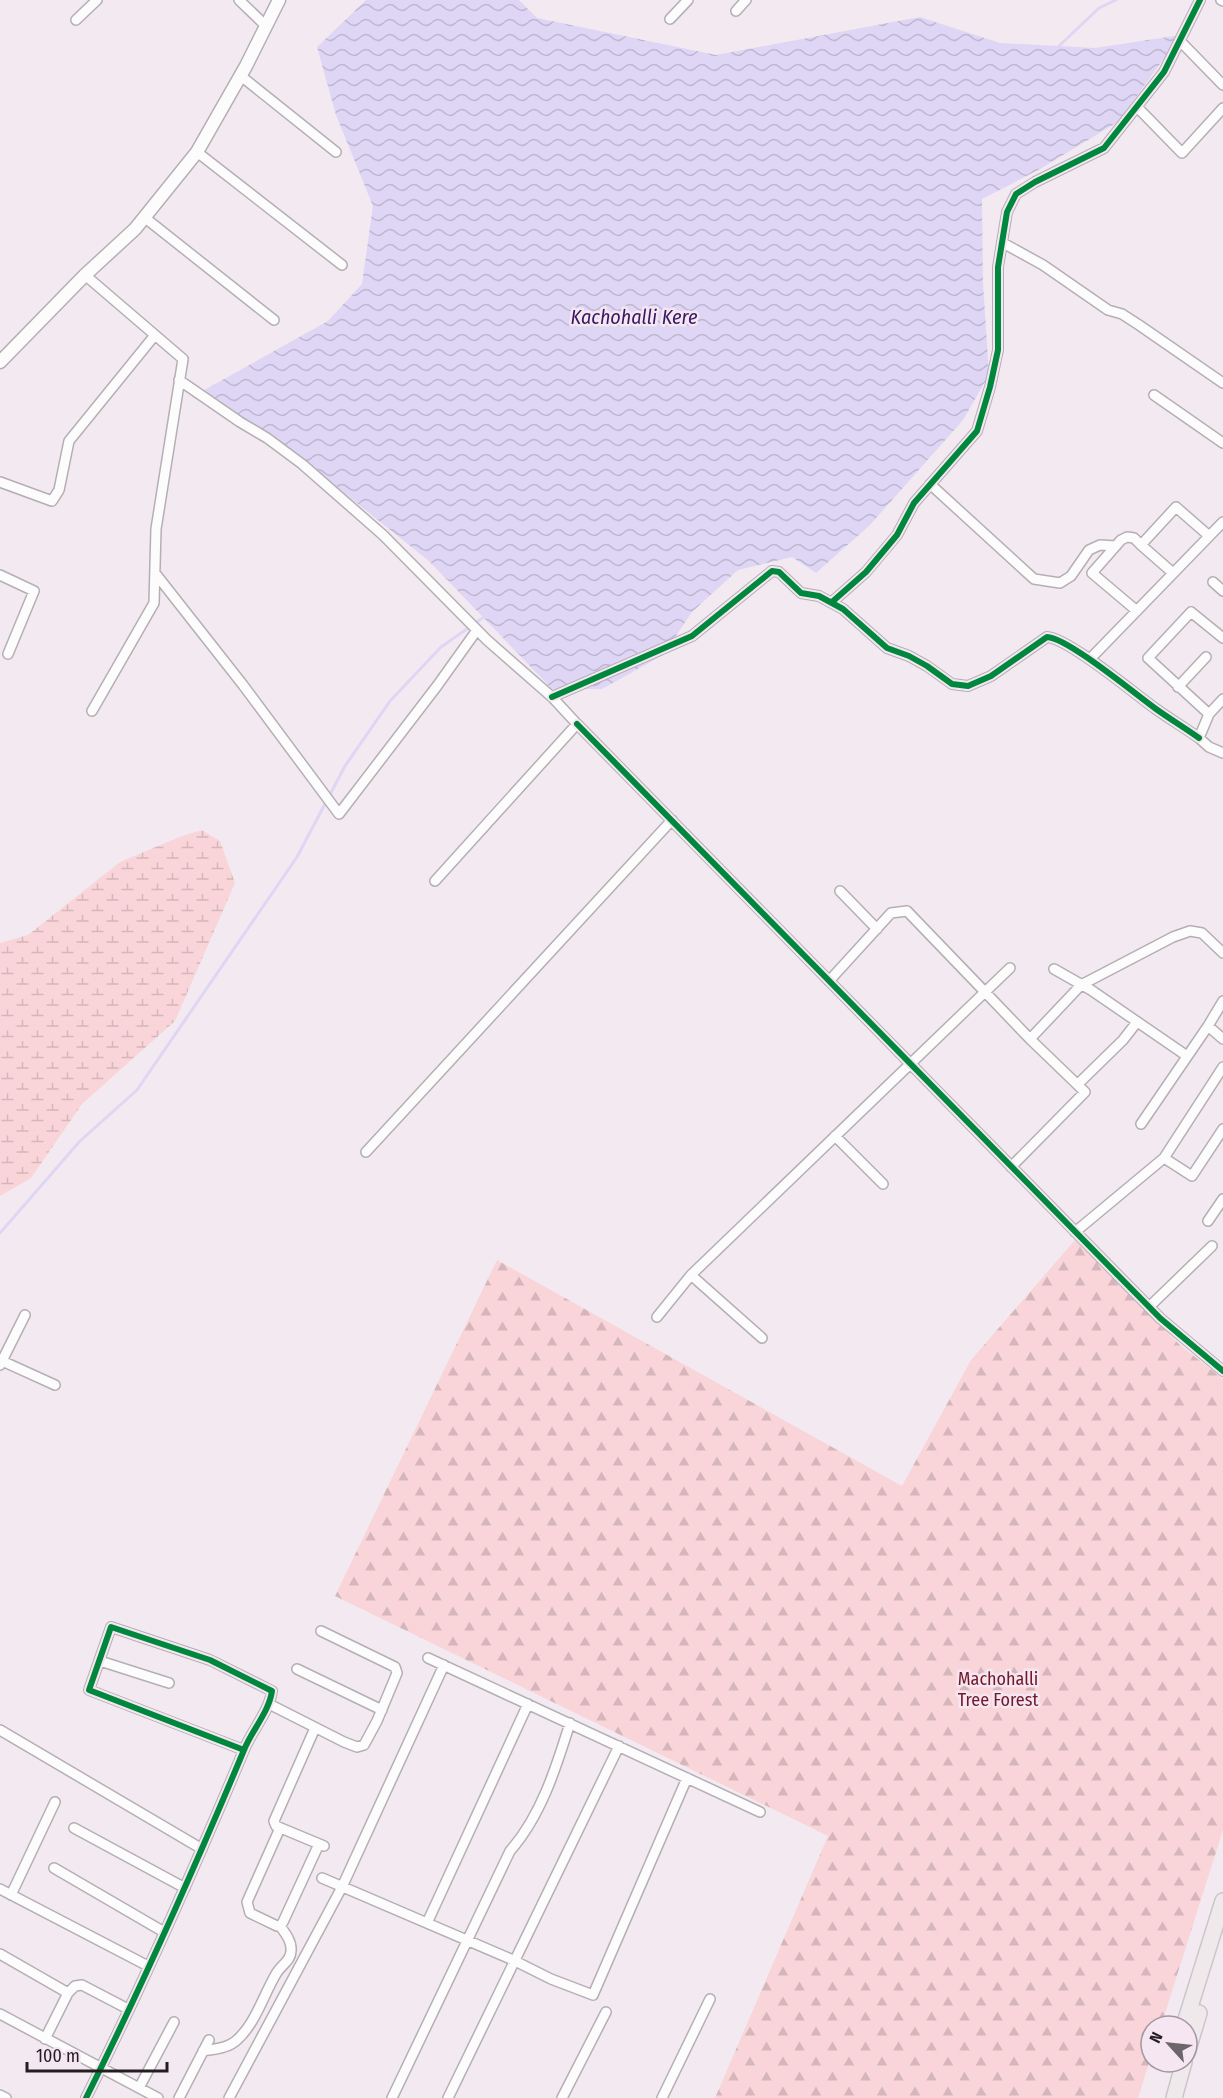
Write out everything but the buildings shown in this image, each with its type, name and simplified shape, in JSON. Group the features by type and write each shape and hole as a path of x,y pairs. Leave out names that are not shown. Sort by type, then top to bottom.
{"main road":[{"path":"1188,2014 1223,1901"},
{"path":"1199,2014 1223,1936"},
{"path":"1163,2098 1170,2074"},
{"path":"1174,2098 1181,2074"}],"street":[{"path":"76,20 97,0"},
{"path":"239,0 266,27"},
{"path":"0,362 85,275 135,229 197,152 241,76 279,0"},
{"path":"670,19 688,0"},
{"path":"736,11 746,0"},
{"path":"832,602 866,572 885,550 897,535 914,503 977,431 998,350 998,267 1007,212 1016,194 1035,182 1104,148 1138,108 1164,72 1200,0"},
{"path":"1180,41 1223,85"},
{"path":"241,76 336,152"},
{"path":"1138,108 1182,153 1223,108"},
{"path":"197,152 342,265"},
{"path":"144,217 274,320"},
{"path":"1003,243 1043,265 1108,310 1131,320 1223,383"},
{"path":"85,275 183,359 156,529 154,603 92,711"},
{"path":"0,482 52,501 60,490 69,441 154,335"},
{"path":"179,380 302,464 383,535 477,630 552,697 1149,1307 1223,1371"},
{"path":"1154,395 1223,443"},
{"path":"930,484 1034,579 1060,583 1071,576 1089,550 1100,545 1116,546"},
{"path":"1142,545 1172,504 1208,536"},
{"path":"1090,659 1223,522"},
{"path":"1137,611 1092,573 1116,546 1127,537 1134,538 1173,573"},
{"path":"552,697 692,636 772,571 779,572 801,593 819,596 832,602 887,648 918,661 952,684 968,686 991,676 1047,637 1055,638 1090,659 1209,747 1223,753"},
{"path":"155,573 243,685 339,814 477,630"},
{"path":"0,575 34,591 8,654"},
{"path":"1213,582 1223,591"},
{"path":"1209,714 1148,658 1191,612 1223,638"},
{"path":"1178,687 1206,657"},
{"path":"1199,738 1209,714 1223,699"},
{"path":"435,881 577,724"},
{"path":"366,1152 672,820"},
{"path":"840,891 877,929"},
{"path":"829,981 891,913 907,911 1030,1039 1086,1092 1011,1167"},
{"path":"1030,1039 1081,985 1163,942 1190,932 1202,933 1223,953"},
{"path":"657,1317 691,1275 1010,968"},
{"path":"1054,969 1187,1056"},
{"path":"1141,1124 1223,1001"},
{"path":"1078,1084 1123,1040 1137,1022"},
{"path":"1208,1026 1223,1039"},
{"path":"1075,1232 1164,1158 1223,1067"},
{"path":"1164,1158 1192,1176 1223,1129"},
{"path":"835,1136 883,1184"},
{"path":"1208,1221 1223,1198"},
{"path":"1149,1307 1212,1246"},
{"path":"691,1275 762,1338"},
{"path":"25,1315 1,1362 55,1385"},
{"path":"86,2098 185,1888 244,1750 269,1704 272,1691 210,1660 111,1627 89,1690 244,1750"},
{"path":"269,1704 357,1747 364,1744 382,1710 397,1673 395,1667 321,1631"},
{"path":"428,1658 760,1812"},
{"path":"100,1660 169,1683"},
{"path":"229,2098 342,1887 444,1665"},
{"path":"297,1669 382,1710"},
{"path":"427,1923 528,1704"},
{"path":"392,2098 510,1851 522,1838 545,1793 570,1723"},
{"path":"280,1926 322,1845 276,1826 274,1818 315,1728"},
{"path":"0,1730 202,1849"},
{"path":"448,2098 513,1960 619,1746"},
{"path":"322,1878 513,1960 551,1979 593,1995 687,1778"},
{"path":"11,1895 55,1802"},
{"path":"74,1828 185,1888"},
{"path":"203,2051 221,2048 240,2038 255,2015 277,1971 288,1961 291,1954 291,1946 280,1926 250,1913 247,1902 280,1828"},
{"path":"54,1868 164,1932"},
{"path":"0,1889 148,1966"},
{"path":"0,1954 68,1993"},
{"path":"45,2039 68,1993 75,1986 82,1985 128,2009"},
{"path":"662,2098 710,1999"},
{"path":"562,2098 606,2012"},
{"path":"0,2014 140,2092 158,2098"},
{"path":"140,2092 174,2022"},
{"path":"179,2098 209,2040"},
{"path":"0,2095 6,2098"}],"green space":[{"path":"202,830 220,841 235,883 175,1021 82,1104 31,1178 0,1196 0,943 28,935 120,862"},
{"name":"Machohalli Tree Forest","path":"1075,1240 1180,1345 1223,1379 1223,1830 1165,2014 1139,2014 1139,2074 1146,2074 1138,2098 715,2098 828,1836 335,1596 497,1260 902,1486 971,1360"}],"water":[{"name":"Kachohalli Kere","path":"366,0 519,0 537,18 716,55 920,17 1000,43 1095,48 1181,35 1118,122 1040,169 982,199 983,283 989,375 963,420 870,525 816,573 792,557 738,570 692,612 663,655 602,689 552,689 429,561 268,432 192,397 328,321 362,284 373,206 336,115 317,47"}],"waterway":[{"path":"1059,46 1099,8 1116,0"},
{"path":"0,1233 80,1141 137,1090 297,857 345,766 390,701 441,647 484,617"}],"cycle path":[{"path":"832,602 866,572 897,535 914,503 977,431 998,350 998,267 1007,212 1016,194 1035,182 1104,148 1164,72 1200,0"},
{"path":"552,697 692,636 772,571 779,572 801,593 819,596 843,609 887,648 909,656 952,684 968,686 991,676 1047,637 1085,656 1199,738"},
{"path":"577,724 1160,1318 1223,1371"},
{"path":"86,2098 148,1969 188,1881 247,1743 264,1714 272,1691 210,1660 111,1627 89,1690 244,1750"}]}
